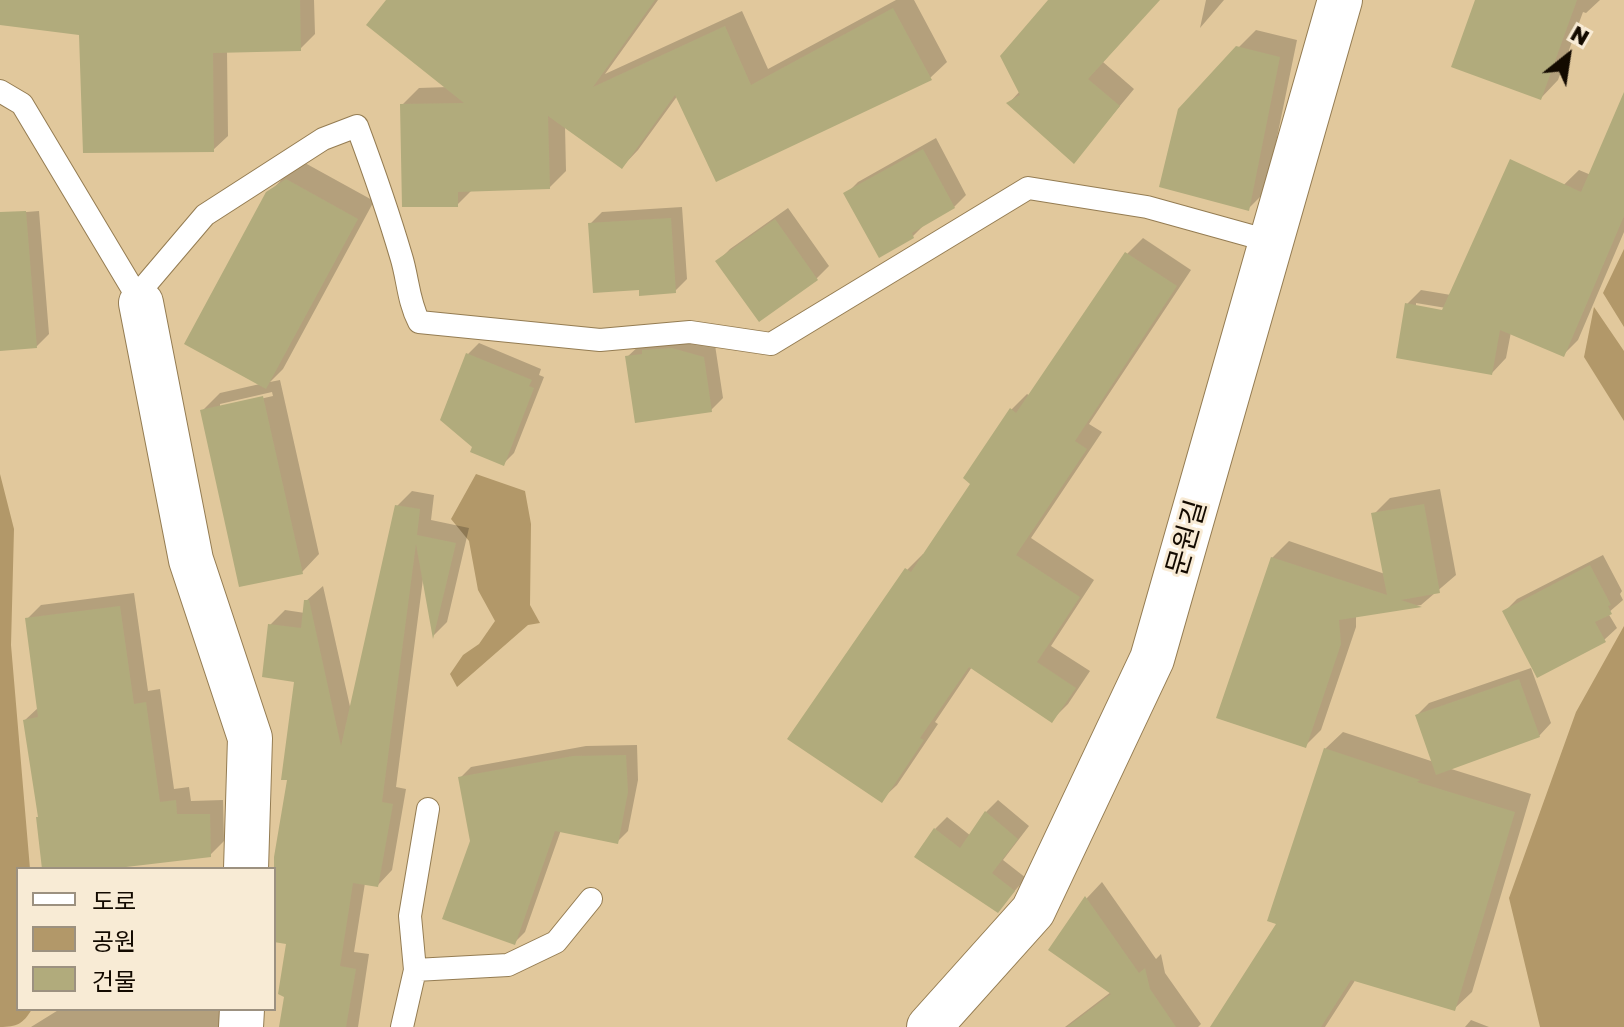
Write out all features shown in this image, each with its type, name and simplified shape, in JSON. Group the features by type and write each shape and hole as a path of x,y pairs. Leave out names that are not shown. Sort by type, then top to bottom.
{"street":[{"name":"문원길","path":"929,1027 1033,911 1152,659 1340,0"},
{"path":"139,299 191,560 250,738 246,867"}],"lane":[{"path":"0,91 22,104 139,299 205,215 323,139 357,126 385,201 406,271 412,307 419,322 600,340 690,332 771,344 1028,188 1147,207 1273,242"},
{"path":"402,1027 415,970 410,916 428,809"},
{"path":"415,970 508,965 556,942 591,899"}],"green space":[{"path":"1624,249 1624,327 1603,293"},
{"path":"1594,307 1624,351 1624,421 1584,357"},
{"path":"0,474 14,529 11,645 30,867 16,867 16,1011 31,1011 19,1024 0,1027"},
{"path":"476,474 525,491 531,524 530,605 540,623 528,625 457,687 450,674 463,655 479,644 495,621 478,590 469,541 451,519"},
{"path":"1624,626 1624,1027 1540,1027 1509,898 1576,712"}],"building":[{"path":"0,0 300,0 301,51 213,53 214,152 83,153 79,35 0,25"},
{"path":"386,0 655,0 593,87 725,26 751,85 893,8 932,80 716,182 675,95 622,169 548,116 550,189 458,192 458,207 402,207 400,104 464,103 366,25"},
{"path":"1048,0 1160,0 1088,79 1120,106 1074,164 1006,103 1020,95 1000,56"},
{"path":"1475,0 1577,0 1541,100 1451,67"},
{"path":"1236,46 1280,57 1249,211 1159,187 1178,109"},
{"path":"1624,92 1624,216 1564,357 1500,330 1492,375 1396,358 1405,303 1442,310 1510,159 1581,192"},
{"path":"923,149 955,208 912,233 914,238 879,258 843,193"},
{"path":"286,179 358,219 266,389 184,344 266,192"},
{"path":"26,211 37,348 0,351 0,212"},
{"path":"671,218 676,293 639,296 639,290 593,293 588,223"},
{"path":"775,219 818,280 759,322 715,261"},
{"path":"1125,252 1177,286 1075,441 1087,449 1016,555 1080,597 1037,662 1076,688 1052,723 969,667 920,738 924,740 882,803 787,739 905,568 911,572 970,484 963,478 1010,408 1016,413"},
{"path":"672,348 704,357 712,412 635,423 625,356 642,354 642,350"},
{"path":"466,353 532,380 529,386 534,388 504,466 470,452 472,447 440,420"},
{"path":"263,396 303,574 239,587 200,410"},
{"path":"1424,504 1440,593 1401,600 1422,607 1339,620 1341,644 1306,748 1216,718 1271,557 1387,595 1371,513"},
{"path":"395,505 420,509 417,535 456,543 433,639 416,544 382,802 393,804 378,887 353,883 340,966 356,969 346,1027 279,1027 284,997 278,994 286,944 276,942 274,857 287,780 281,780 294,682 262,677 268,624 301,628 304,600 309,600 341,746"},
{"path":"1590,565 1611,605 1608,606 1612,614 1595,622 1606,642 1537,678 1502,611"},
{"path":"120,606 134,704 146,702 160,802 176,800 177,814 210,814 211,857 126,867 42,867 38,817 23,720 38,717 25,618"},
{"path":"1519,679 1540,737 1436,775 1415,715"},
{"path":"1324,748 1420,780 1417,782 1515,812 1455,1011 1351,980 1321,1027 1210,1027 1276,924 1267,921"},
{"path":"626,755 628,792 618,844 555,831 515,945 442,919 470,841 458,777 573,756"},
{"path":"985,811 1018,839 992,873 1015,891 998,913 914,857 934,828 960,848"},
{"path":"1085,896 1139,973 1145,968 1150,989 1176,1027 1067,1027 1111,994 1048,950"}]}
